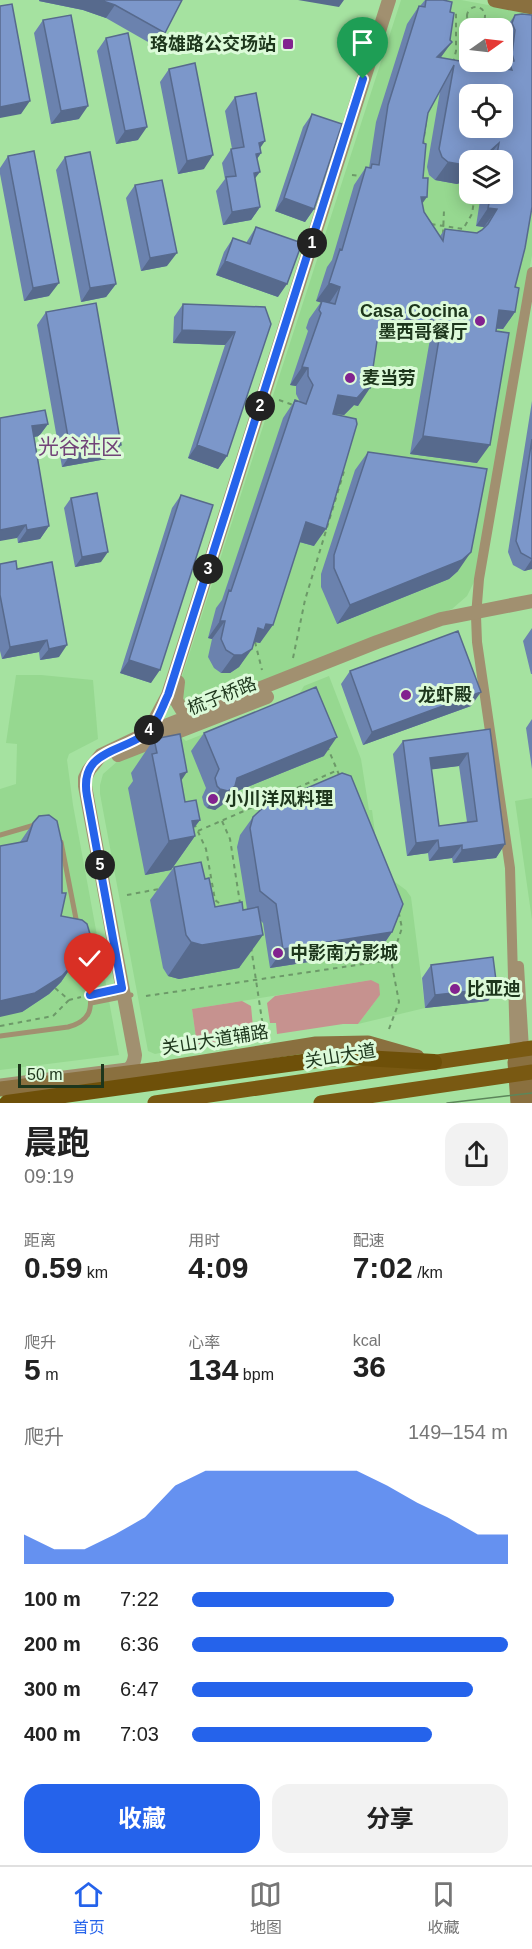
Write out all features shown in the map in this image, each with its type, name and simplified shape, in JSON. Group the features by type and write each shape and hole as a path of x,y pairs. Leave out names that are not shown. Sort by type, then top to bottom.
{"highway":[{"path":"7,1103 317,1060 346,1058 434,1062"}],"main road":[{"path":"495,0 532,7"},
{"name":"关山大道辅路","path":"0,1089 160,1069 316,1044 368,1043 434,1062"},
{"path":"524,1049 529,1103"},
{"name":"关山大道","path":"155,1103 524,1049"},
{"path":"321,1103 525,1073"},
{"path":"518,1103 525,1073"}],"street":[{"path":"145,734 168,695 389,0"},
{"path":"200,714 182,710 176,700 176,690 396,0"},
{"path":"524,1049 520,1013 515,866 485,661 479,579 532,272"},
{"path":"480,613 532,315"},
{"name":"梳子桥路","path":"160,1069 151,1067 143,1056 127,992 87,796 85,778 94,763 101,755 145,734 377,642 441,620 527,602"},
{"name":"梳子桥路","path":"127,992 93,793 94,778 103,764 115,756 286,689 301,680 379,648 480,613"},
{"path":"120,1074 137,1064 127,992"}],"lane":[{"path":"0,835 50,820"},
{"path":"61,840 77,928"},
{"path":"0,1036 68,1027 76,1025 88,1015 91,1003 80,940"},
{"path":"90,995 127,992"},
{"path":"91,1003 127,992"},
{"path":"0,1081 137,1064"}],"path":[{"path":"477,7 484,11 485,18 474,27 467,20 466,15 471,8 477,7"},
{"path":"446,68 453,63 456,51 456,12"},
{"path":"450,44 456,39"},
{"path":"422,154 427,121"},
{"path":"352,175 362,176"},
{"path":"428,224 463,230 473,204"},
{"path":"472,208 479,210"},
{"path":"442,237 444,210"},
{"path":"279,400 299,407"},
{"path":"293,658 305,600 345,468"},
{"path":"255,642 262,670"},
{"path":"324,738 342,780"},
{"path":"198,831 338,770"},
{"path":"222,820 230,838 240,904"},
{"path":"193,821 206,849 215,900 230,910"},
{"path":"127,895 159,889"},
{"path":"389,1029 399,1002 391,960 402,928 399,915"},
{"path":"250,938 265,1041"},
{"path":"146,996 391,960"},
{"path":"55,988 69,1000"},
{"path":"0,1026 52,1016 69,1000 90,995"}],"shaded area":[{"path":"401,0 461,0 532,13 532,255 474,582 467,596 452,609 194,709 186,707 178,689"},
{"path":"16,675 93,680 98,739 69,754 67,760 73,805 119,1055 0,1070 0,789 16,784 17,744 6,743"},
{"path":"329,676 361,759 369,810 372,810 380,871 406,890 411,897 425,1008 358,1024 380,995 371,980 192,1009 197,1045 155,1054 148,1051 100,794 103,774 119,760 179,735 186,741 298,696 304,686"},
{"path":"532,798 532,920 515,801"},
{"path":"371,980 379,984 380,995 358,1024 343,1024 277,1034 276,1023 270,1023 267,1003 275,996"},
{"path":"242,1001 251,1006 253,1027 249,1028 250,1037 197,1045 192,1009"}],"building":[{"path":"100,0 182,0 165,33 115,5"},
{"path":"426,0 452,2 450,12 454,13 450,40 452,42 437,57 459,61 459,72 513,72 515,30 513,20 515,15 532,15 532,207 515,287 519,288 515,312 499,310 496,331 509,333 490,445 423,436 442,321 420,321 381,314 370,388 367,387 357,398 338,395 333,414 356,419 357,424 326,529 306,522 273,625 266,624 264,630 258,628 252,649 242,655 234,655 226,650 221,639 225,621 220,621 295,400 306,404 313,385 308,376 308,368 302,367 321,313 319,310 322,301 335,304 340,287 329,283 340,249 342,250 366,167 371,168 372,164 379,165 388,105 419,6 425,7"},
{"path":"12,4 30,101 0,107 0,6"},
{"path":"71,15 88,106 61,111 43,20"},
{"path":"128,33 147,127 125,131 106,38"},
{"path":"195,63 213,155 187,161 169,69"},
{"path":"256,93 265,141 259,143 261,153 256,154 260,172 254,173 260,207 232,212 226,177 236,176 231,149 244,147 235,97"},
{"path":"312,114 342,124 314,209 284,198"},
{"path":"34,151 59,283 33,288 8,156"},
{"path":"90,152 116,284 90,288 65,157"},
{"path":"162,180 177,253 150,258 135,185"},
{"path":"256,227 302,243 287,284 225,261 233,238 250,244"},
{"path":"96,303 121,445 71,454 46,312"},
{"path":"183,304 265,307 271,324 227,456 197,445 235,332 182,330"},
{"path":"45,410 48,424 32,426 49,526 27,530 26,525 0,530 0,418"},
{"path":"532,439 532,559 521,553 516,541"},
{"path":"368,452 487,469 471,552 462,560 350,605 334,568 334,555"},
{"path":"97,493 108,552 82,557 71,498"},
{"path":"181,495 213,505 160,670 129,660"},
{"path":"16,561 17,569 52,562 67,645 49,649 47,640 10,647 0,595 0,564"},
{"name":"龙虾殿","path":"458,631 481,692 372,732 350,671"},
{"path":"316,687 337,737 237,778 235,786 228,791 220,789 215,778 219,769 204,733"},
{"path":"490,729 505,844 462,850 462,845 439,848 438,840 416,843 403,741","holes":["468,753 477,821 439,826 430,758"]},
{"path":"180,734 187,772 180,774 185,802 196,800 200,820 192,821 195,836 169,841 152,754 157,753 154,739"},
{"path":"342,773 351,776 403,904 392,932 283,949 276,904 260,891 250,828 253,817 265,806"},
{"path":"49,815 57,821 62,843 62,893 66,893 61,916 82,920 87,924 90,934 74,963 62,976 35,993 0,1001 0,846 27,841 33,823 39,816"},
{"path":"201,862 205,879 209,878 215,907 242,902 243,910 258,907 263,935 202,945 191,942 186,935 174,867"},
{"path":"493,957 497,988 435,995 431,965"}],"tram line":[{"path":"447,1103 532,1093"}],"place":[{"name":"珞雄路公交场站","path":"288,44"},
{"name":"Casa Cocina 墨西哥餐厅","path":"480,321"},
{"name":"麦当劳","path":"350,378"},
{"name":"龙虾殿","path":"406,695"},
{"name":"小川洋风料理","path":"213,799"},
{"name":"中影南方影城","path":"278,953"},
{"name":"比亚迪","path":"455,989"}],"district":[{"name":"光谷社区","path":"80,447"}],"route":[{"path":"90,995 122,988 85,778 101,755 145,734 168,695 363,79"}]}
